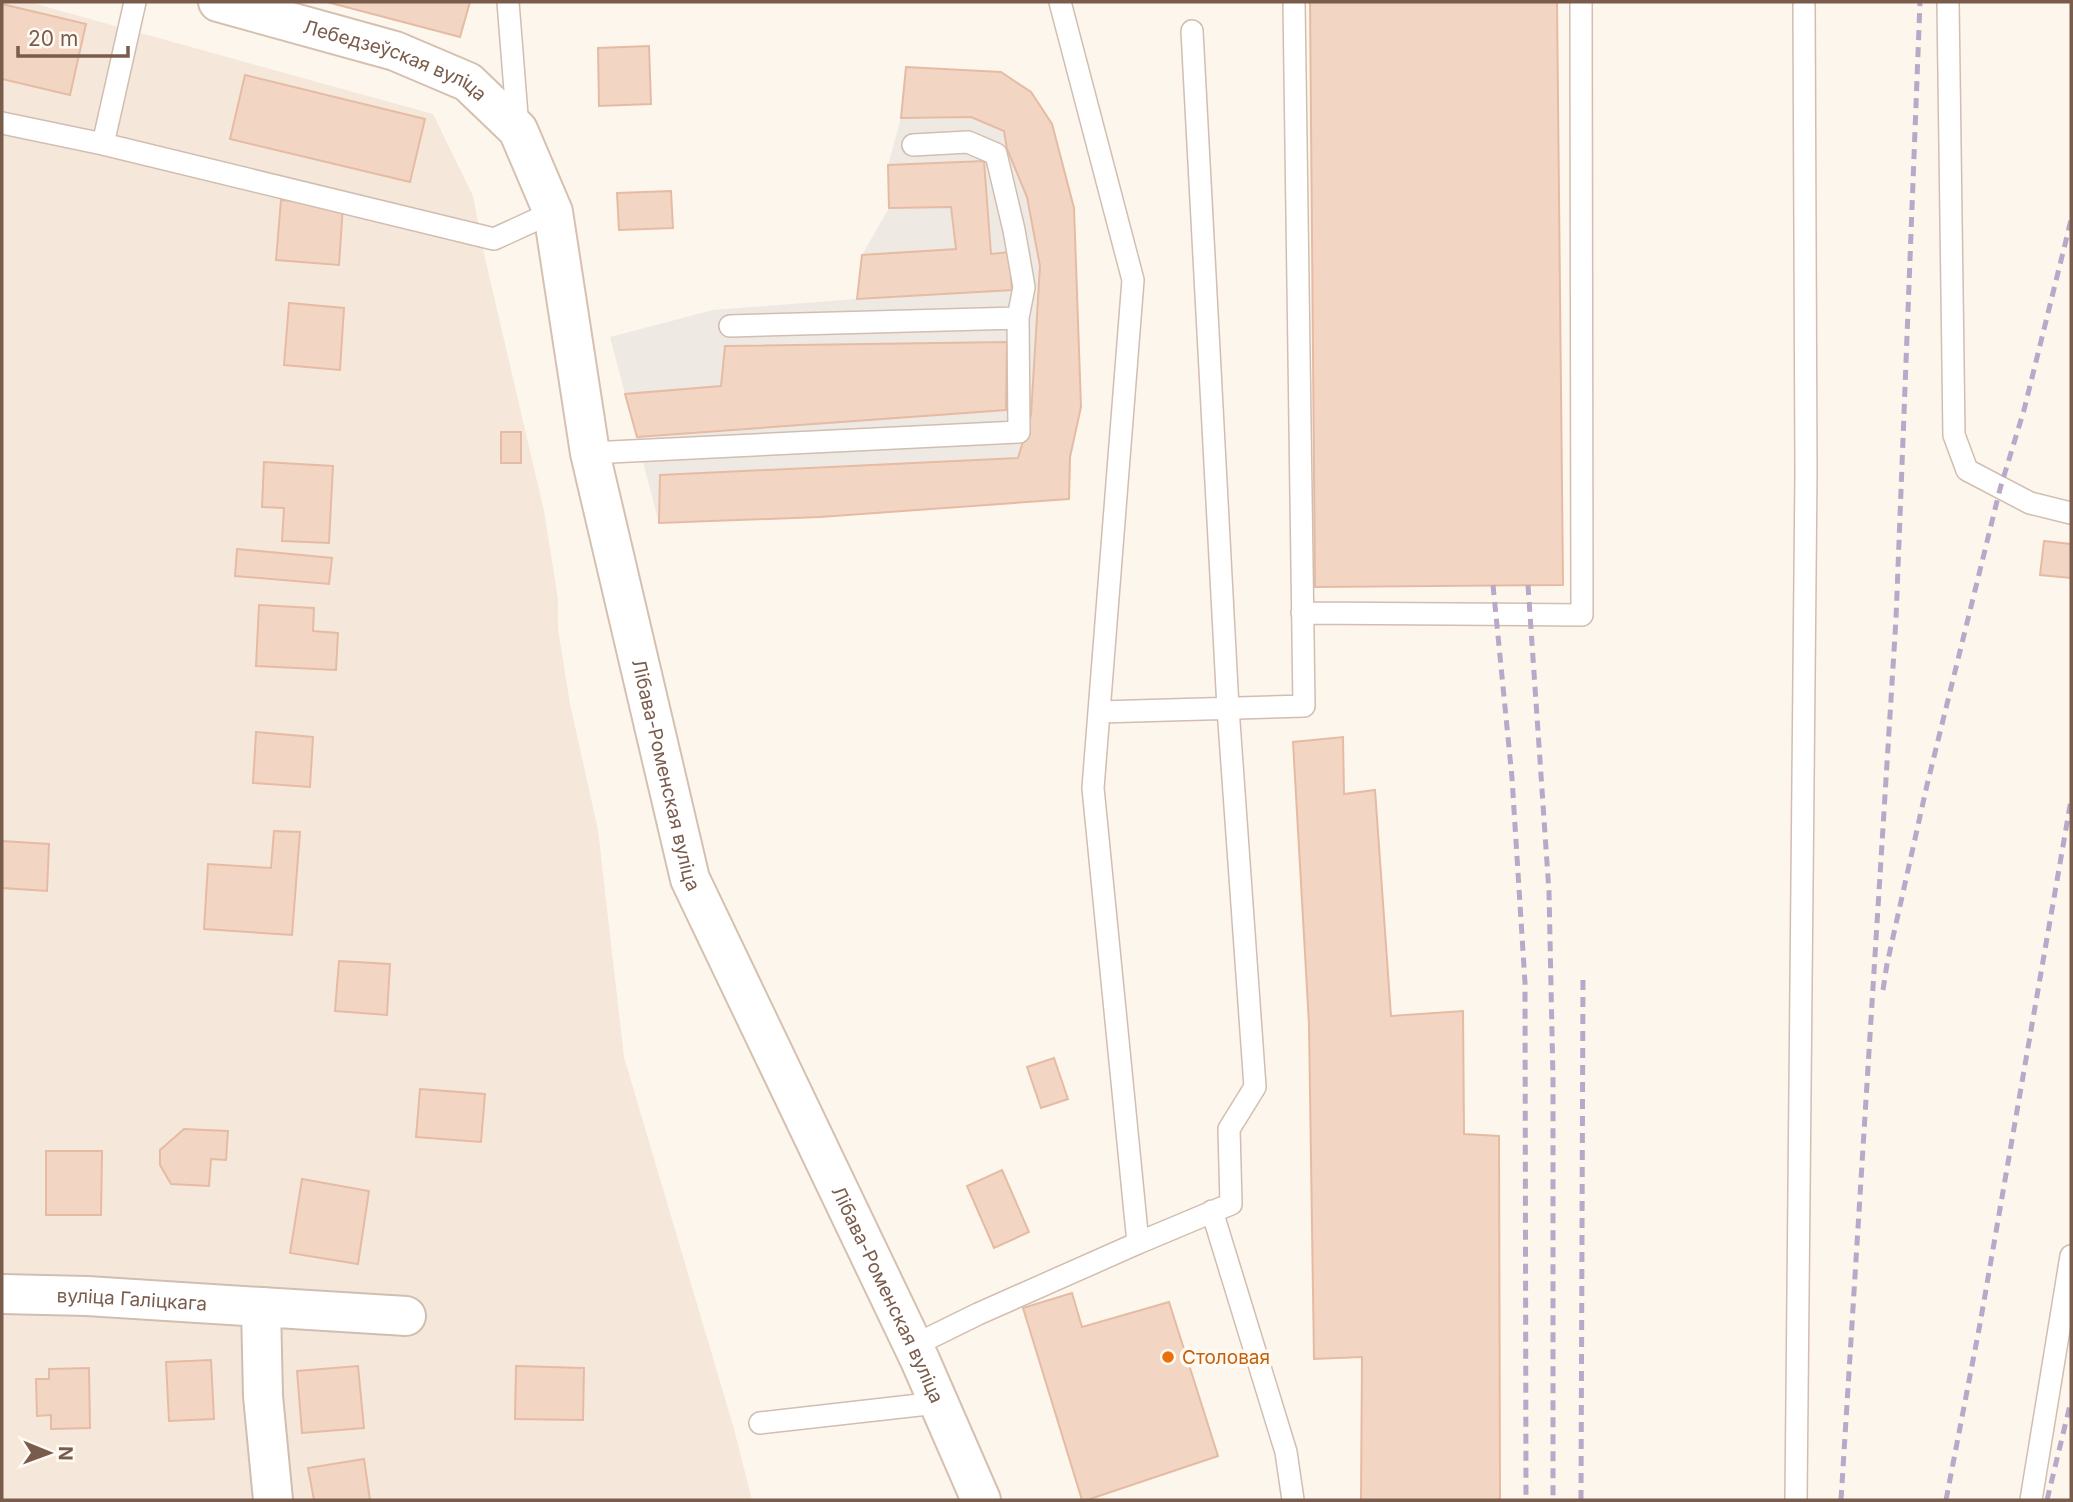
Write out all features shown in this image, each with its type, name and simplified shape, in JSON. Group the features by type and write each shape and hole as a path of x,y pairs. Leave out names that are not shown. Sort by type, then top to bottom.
{"main road":[{"name":"Лебедзеўская вуліца","path":"218,2 395,51 468,82 518,130"},
{"name":"Лібава-Роменская вуліца","path":"518,130 552,212 590,453 690,879 913,1346 981,1500"},
{"name":"вуліца Галіцкага","path":"2,1294 87,1296 406,1315"},
{"path":"261,1307 263,1396 273,1500"}],"lane":[{"path":"103,144 135,2"},
{"name":"Лібава-Роменская вуліца","path":"508,2 518,130"},
{"path":"1060,2 1133,280 1093,788 1138,1243"},
{"path":"1100,712 1304,706 1294,2"},
{"path":"1302,613 1582,614 1581,2"},
{"path":"1796,1500 1806,472 1804,2"},
{"path":"1948,2 1954,435 1967,470 2029,503 2071,513"},
{"path":"913,1346 978,1314 1231,1203 1229,1129 1255,1087 1228,708 1192,31"},
{"path":"2,122 494,239 552,212"},
{"path":"590,453 1019,432 1018,318 1024,287 996,154 968,142 913,145"},
{"path":"730,326 1018,318"},
{"path":"1212,1212 1286,1452 1293,1500"},
{"path":"2031,1500 2071,1256"},
{"path":"760,1423 937,1403"}],"shaded area":[{"path":"2,2 29,2 433,114 473,196 544,511 558,599 558,629 570,704 598,830 624,1057 734,1429 752,1500 2,1500"},
{"path":"906,67 1001,72 1031,92 1052,124 1074,208 1081,407 1070,457 1069,499 820,517 659,523 610,337 713,310 857,299 862,255 889,208 888,165 901,118"}],"building":[{"path":"327,2 470,2 460,37"},
{"path":"1310,2 1557,2 1563,585 1315,587"},
{"path":"2,4 86,24 70,95 2,79"},
{"path":"649,46 651,104 599,106 598,48"},
{"path":"906,67 1001,72 1031,92 1052,124 1074,208 1081,407 1070,457 1069,499 820,517 659,523 660,475 1018,458 1031,415 1040,266 1027,197 1007,149 1004,131 971,117 901,118"},
{"path":"245,75 425,119 410,182 230,139"},
{"path":"984,161 991,254 1009,252 1012,290 857,299 862,255 956,249 951,207 889,208 888,165"},
{"path":"671,191 673,228 619,230 617,193"},
{"path":"281,200 343,205 339,265 276,260"},
{"path":"289,303 344,308 340,370 284,365"},
{"path":"1007,342 1006,410 637,437 625,394 721,386 725,346"},
{"path":"501,432 521,432 521,463 501,463"},
{"path":"264,462 333,466 329,543 282,541 284,508 262,507"},
{"path":"2044,541 2071,544 2071,578 2040,575"},
{"path":"237,549 332,558 329,584 235,576"},
{"path":"259,605 314,608 313,631 338,633 336,670 256,666"},
{"path":"256,732 313,737 310,787 253,783"},
{"path":"1343,737 1344,794 1375,790 1391,1016 1463,1011 1464,1134 1499,1136 1500,1500 1361,1500 1362,1357 1314,1359 1309,1024 1293,742"},
{"path":"274,831 300,832 292,935 204,929 208,864 271,868"},
{"path":"2,841 49,844 47,891 2,888"},
{"path":"339,961 390,964 387,1015 335,1011"},
{"path":"1054,1058 1068,1099 1041,1108 1027,1067"},
{"path":"420,1089 485,1094 481,1142 416,1137"},
{"path":"184,1129 228,1131 226,1160 211,1159 209,1186 171,1184 160,1165 160,1150"},
{"path":"46,1151 102,1151 101,1215 46,1215"},
{"path":"1002,1170 1029,1232 994,1248 967,1186"},
{"path":"302,1179 369,1191 358,1264 290,1253"},
{"path":"1072,1293 1082,1327 1169,1302 1218,1456 1082,1500 1023,1308"},
{"path":"211,1360 214,1419 169,1421 166,1362"},
{"path":"358,1366 364,1428 302,1433 297,1371"},
{"path":"516,1366 584,1368 583,1420 515,1419"},
{"path":"89,1368 90,1428 51,1429 51,1415 37,1416 36,1379 49,1379 49,1369"},
{"path":"364,1459 370,1500 314,1500 308,1468"}],"railway":[{"path":"1841,1500 1896,619 1920,2"},
{"path":"1883,990 1927,785 2000,489 2024,410 2071,220"},
{"path":"1493,585 1512,778 1525,983 1526,1500"},
{"path":"1528,585 1549,892 1553,1079 1553,1500"},
{"path":"1946,1500 1980,1324 2071,800"},
{"path":"1581,1500 1583,973"},
{"path":"2047,1500 2071,1401"}],"place":[{"name":"Столовая","path":"1168,1357"}]}
